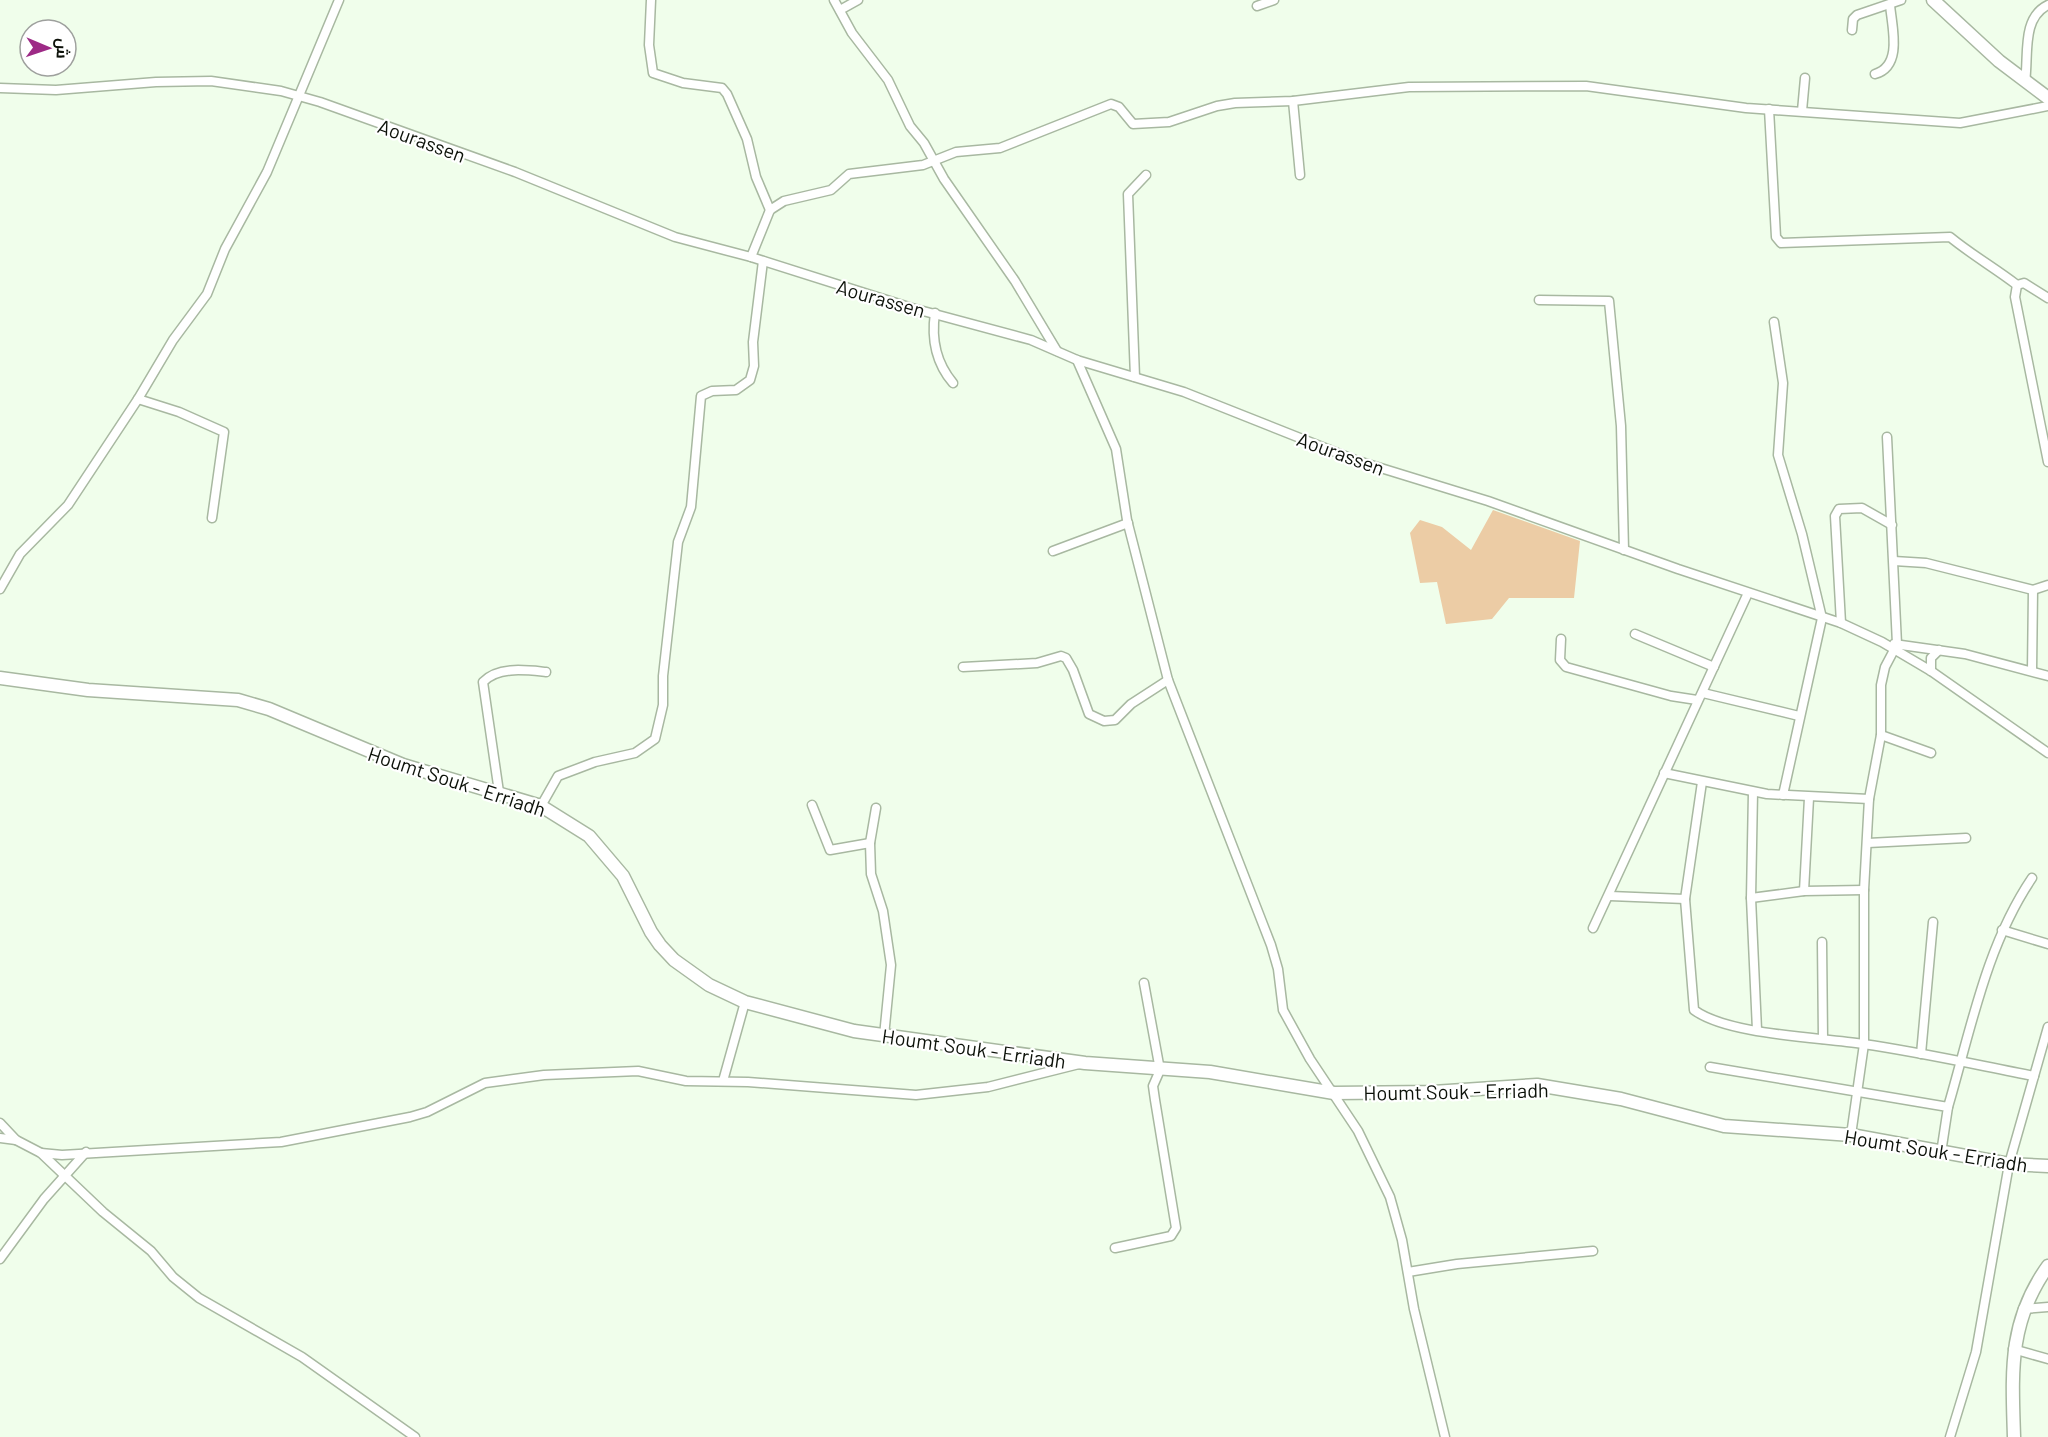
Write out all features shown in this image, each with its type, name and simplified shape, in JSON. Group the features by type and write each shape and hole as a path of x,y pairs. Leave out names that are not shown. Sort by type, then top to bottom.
{"street":[{"path":"0,589 20,554 68,505 138,399 173,340 207,294 225,249 267,172 339,0"},
{"path":"651,0 649,45 653,73 683,83 722,88 727,94 747,139 756,177 770,210"},
{"path":"834,0 852,33 888,80 910,126 924,143 932,160 1015,281 1057,351"},
{"path":"840,10 858,0"},
{"path":"1257,6 1274,0"},
{"path":"1852,30 1853,19 1857,15 1901,0"},
{"path":"1933,0 2025,82 2048,98"},
{"path":"1875,74 1885,70 1893,59 1890,5"},
{"path":"2025,82 2031,22 2036,12 2048,5"},
{"path":"1802,111 1805,78"},
{"name":"Aourassen","path":"0,88 56,90 156,82 211,81 299,96 515,172 649,228 934,314 1031,340 1077,360 1184,392 1358,461 1488,501 1748,593 1841,623 1895,647 1939,650 2048,676"},
{"path":"751,258 770,210 784,201 831,190 849,174 923,165 956,152 1000,148 1111,104 1119,106 1132,124 1141,126 1169,122 1217,106 1293,101 1409,87 1564,86 1617,89 1769,110 1960,123 2048,106"},
{"path":"1293,101 1299,175"},
{"path":"1769,110 1776,237 1781,243 1950,237 1975,258 1991,266 2017,285"},
{"path":"1135,377 1128,194 1146,175"},
{"path":"541,806 558,776 595,762 635,753 654,739 663,705 663,676 678,542 691,507 701,396 712,391 736,390 750,380 754,366 753,342 763,261"},
{"path":"2017,285 2024,283 2048,298"},
{"path":"2017,285 2015,297 2043,406 2048,462"},
{"path":"1539,300 1609,301 1621,426 1624,550"},
{"path":"934,314 932,331 940,368 953,383"},
{"path":"1774,322 1783,383 1778,455 1802,534 1822,618 1783,795"},
{"path":"1077,360 1116,449 1128,523 1168,680 1271,945 1278,969 1283,1010 1366,1146 1390,1197 1402,1240 1414,1309 1445,1437"},
{"path":"138,399 179,412 224,432 212,518"},
{"path":"1851,1135 1864,1044 1864,890 1869,799 1881,735 1881,685 1885,667 1895,647 1894,561 1887,437"},
{"path":"1841,623 1835,516 1839,509 1862,508 1892,525"},
{"path":"1053,551 1128,523"},
{"path":"1894,561 1926,563 2033,590 2048,585"},
{"path":"2032,671 2033,590"},
{"path":"1593,928 1610,896 1635,834 1748,593"},
{"path":"1635,634 1714,667"},
{"path":"1561,639 1560,660 1566,667 1671,696 1700,696 1799,716"},
{"path":"1895,647 2048,753"},
{"path":"1931,670 1931,658 1939,650"},
{"path":"963,667 1037,663 1061,656 1066,658 1073,670 1089,714 1110,722 1131,704 1168,680"},
{"path":"499,792 483,682 490,675 517,670 546,672"},
{"name":"Houmt Souk - Erriadh","path":"0,678 88,690 238,700 269,709 403,765 541,806 589,836 611,861 623,876 651,932 674,960 709,986 746,1002 816,1022 884,1036 1085,1063 1210,1072 1334,1093 1433,1092 1537,1085 1621,1099 1724,1125 1851,1135 2009,1164 2048,1166"},
{"path":"1881,735 1932,753"},
{"path":"1664,773 1753,792 1809,798 1869,799"},
{"path":"1702,782 1685,899 1694,1010 1707,1020 1757,1030 1864,1044 2034,1076"},
{"path":"1753,792 1751,898 1757,1030"},
{"path":"1804,891 1809,798"},
{"path":"812,805 830,850 870,843"},
{"path":"876,808 870,843 871,874 883,911 891,965 884,1036"},
{"path":"1868,843 1966,838"},
{"path":"1941,1153 1948,1107 1990,961 2002,930 2032,878"},
{"path":"1751,898 1804,891 1864,890"},
{"path":"1610,896 1685,899"},
{"path":"1920,1054 1933,922"},
{"path":"2002,930 2048,944"},
{"path":"1822,942 1823,1039"},
{"path":"1115,1248 1171,1236 1175,1232 1176,1222 1153,1086 1160,1070 1144,983"},
{"path":"723,1081 746,1002"},
{"path":"1950,1437 1976,1352 2009,1164 2048,1027"},
{"path":"41,1153 281,1142 410,1117 427,1112 484,1083 510,1078 638,1071 686,1081 723,1081 916,1095 988,1087 1085,1063"},
{"path":"1710,1067 1948,1107"},
{"path":"0,1123 16,1140 41,1153 103,1212 151,1251 173,1277 199,1298 321,1369 415,1437"},
{"path":"0,1138 16,1140"},
{"path":"0,1259 44,1199 86,1152"},
{"path":"1408,1272 1457,1264 1593,1251"},
{"path":"2014,1437 2013,1349 2023,1309 2048,1267"},
{"path":"2023,1309 2048,1307"},
{"path":"2013,1349 2048,1359"}],"shaded area":[{"path":"1493,510 1580,541 1574,598 1509,598 1492,619 1446,624 1437,582 1420,583 1410,533 1420,520 1442,527 1471,550"}]}
